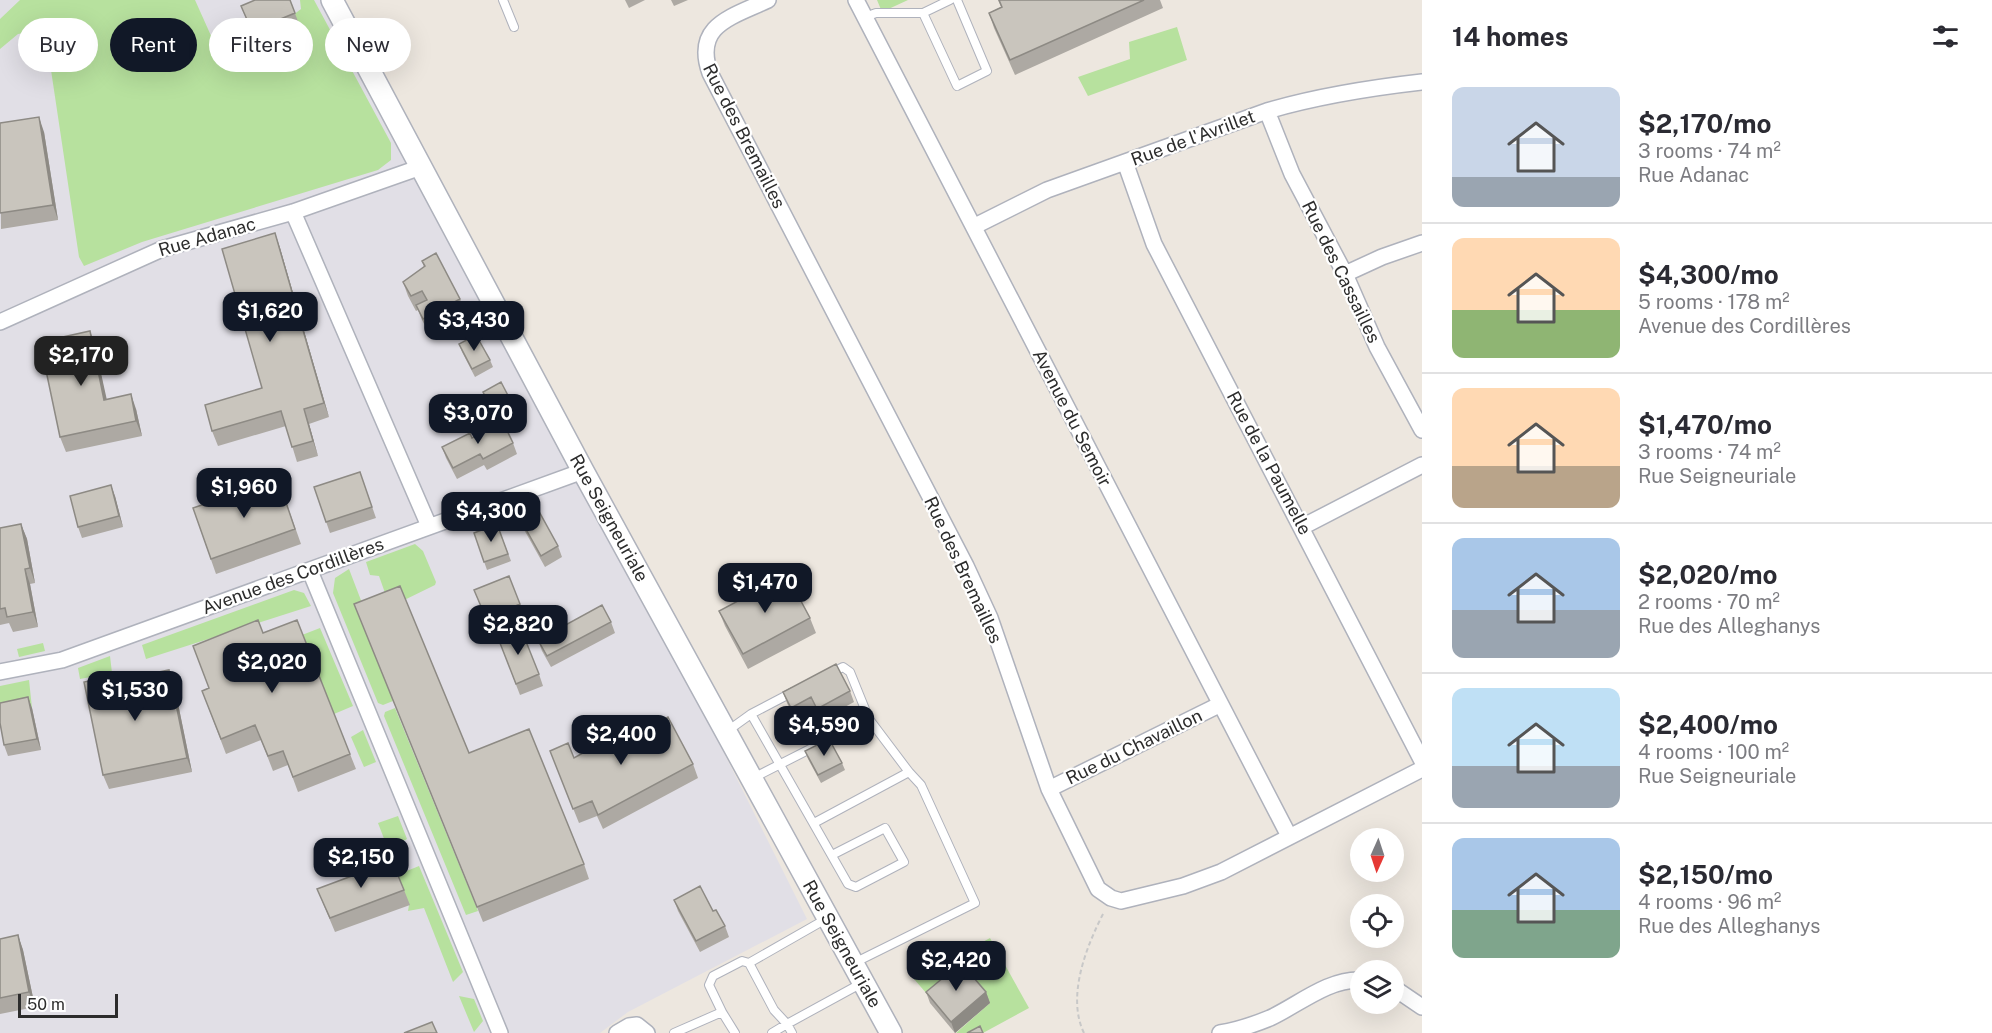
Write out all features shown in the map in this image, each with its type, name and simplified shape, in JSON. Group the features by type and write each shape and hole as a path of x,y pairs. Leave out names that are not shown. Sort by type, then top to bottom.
{"street":[{"name":"Rue Seigneuriale","path":"332,0 583,471 891,1033"},
{"name":"Rue des Bremailles","path":"768,0 713,28 705,43 704,56 724,100 966,566 990,618 1049,789 1098,889 1111,898"},
{"name":"Avenue du Semoir","path":"856,0 975,226 1219,705 1289,836"},
{"name":"Rue de l'Avrillet","path":"975,226 1047,190 1267,111 1304,100 1374,87 1422,82"},
{"name":"Rue des Cassailles","path":"1267,111 1292,174 1345,274 1377,347 1422,430"},
{"name":"Rue de la Paumelle","path":"1125,162 1154,244 1422,761"},
{"name":"Rue Adanac","path":"0,322 162,249 293,212 359,191 421,167"},
{"path":"293,212 429,526"},
{"path":"1345,274 1382,257 1422,243"},
{"path":"1302,527 1422,465"},
{"name":"Avenue des Cordillères","path":"0,672 62,660 583,471"},
{"path":"310,571 500,1033"},
{"name":"Rue du Chavaillon","path":"1049,789 1219,705"},
{"path":"1111,898 1121,901 1135,899 1184,886 1221,872 1422,770"},
{"path":"1220,1033 1246,1028 1323,989 1350,979"},
{"path":"1404,995 1422,1007"},
{"path":"617,1033 629,1026 637,1026 647,1033"}],"lane":[{"path":"503,0 514,27"},
{"path":"865,17 876,13 923,13 950,0"},
{"path":"923,13 957,86 987,71 957,0"},
{"path":"822,677 843,666 850,672 869,719 921,785 975,903 853,964"},
{"path":"726,732 751,714 802,688"},
{"path":"751,714 848,885 856,887 904,862 885,828 832,855"},
{"path":"752,779 869,719"},
{"path":"814,823 909,771"},
{"path":"735,1033 709,985 714,976 742,961 749,963 828,918"},
{"path":"749,963 774,1010 792,1033"},
{"path":"772,1033 863,982"},
{"path":"674,1033 722,1012"}],"path":[{"path":"1084,1033 1080,1024 1078,984 1086,947 1111,898"}],"shaded area":[{"path":"0,0 332,0 342,18 325,18 325,72 370,72 583,471 807,919 628,1012 600,1033 0,1033"}],"green space":[{"path":"20,0 195,0 209,31 209,72 313,72 313,18 289,18 301,9 300,0 314,0 325,20 325,72 353,72 391,143 391,160 378,170 142,242 84,266 79,257 51,72 98,72 98,18 18,18 18,34 0,49 0,19"},
{"path":"877,0 908,0 882,12"},
{"path":"1177,27 1187,60 1088,96 1078,77 1130,59 1129,42"},
{"path":"415,544 423,551 436,582 435,585 390,607 379,576 370,575 366,562"},
{"path":"349,569 367,616 393,701 383,705 378,703 333,593 335,578"},
{"path":"294,590 304,593 311,606 146,659 142,645"},
{"path":"320,628 353,706 334,714 302,635"},
{"path":"43,643 45,651 19,657 17,649"},
{"path":"110,656 112,673 80,679 78,668"},
{"path":"29,680 32,708 0,715 0,686"},
{"path":"395,708 478,911 466,915 384,716 385,712"},
{"path":"363,730 376,762 364,767 351,737"},
{"path":"398,816 407,839 388,849 378,823"},
{"path":"419,866 463,972 453,982 424,908 408,911 409,905 397,875"},
{"path":"990,938 1029,1008 983,1033 956,1033 990,1003 933,1001 914,979"},
{"path":"459,996 474,999 483,1021 474,1032"}],"building":[{"path":"255,0 290,0 295,13 283,18 246,18 241,6"},
{"path":"999,0 1144,0 1010,60 989,13 1002,7"},
{"path":"39,117 53,205 0,213 0,123"},
{"path":"275,233 324,403 304,409 313,441 292,447 281,411 212,431 205,405 262,388 222,249"},
{"path":"436,253 460,299 423,319 416,305 427,300 422,291 411,296 403,282 425,266 422,261"},
{"path":"90,331 104,400 131,394 136,421 60,437 40,342"},
{"path":"476,335 490,360 472,369 459,344"},
{"path":"501,382 513,405 495,415 483,392"},
{"path":"503,422 513,443 483,459 480,454 453,468 442,447 470,433 472,438"},
{"path":"360,472 372,507 326,522 314,487"},
{"path":"278,479 295,529 211,559 193,508"},
{"path":"111,485 119,516 78,527 70,496"},
{"path":"536,506 558,546 541,556 518,515"},
{"path":"21,524 30,568 25,569 33,612 7,617 5,608 0,609 0,528"},
{"path":"497,524 508,554 484,562 474,533"},
{"path":"787,575 810,618 743,654 719,611"},
{"path":"509,576 520,604 511,608 514,615 489,625 474,590"},
{"path":"400,586 469,753 529,729 584,864 477,907 354,604"},
{"path":"602,605 611,622 547,656 538,640"},
{"path":"258,620 263,633 297,620 350,754 293,777 283,751 268,756 255,725 221,739 202,691 209,688 193,646"},
{"path":"521,629 539,674 516,684 498,638"},
{"path":"836,664 850,691 817,709 811,697 791,708 783,692"},
{"path":"169,670 187,758 103,775 84,682 109,677 110,682"},
{"path":"28,697 37,739 4,745 0,723 0,703"},
{"path":"668,717 693,764 598,815 592,801 573,809 550,751 568,743 574,758 637,723 641,732"},
{"path":"829,739 842,763 818,775 805,751"},
{"path":"392,861 404,890 330,918 317,889"},
{"path":"700,886 713,911 716,910 725,926 696,941 674,900"},
{"path":"18,935 29,992 0,998 0,939"},
{"path":"961,963 986,992 951,1022 926,992"},
{"path":"432,1022 437,1033 404,1033"},
{"path":"980,1026 983,1033 967,1033"}]}
